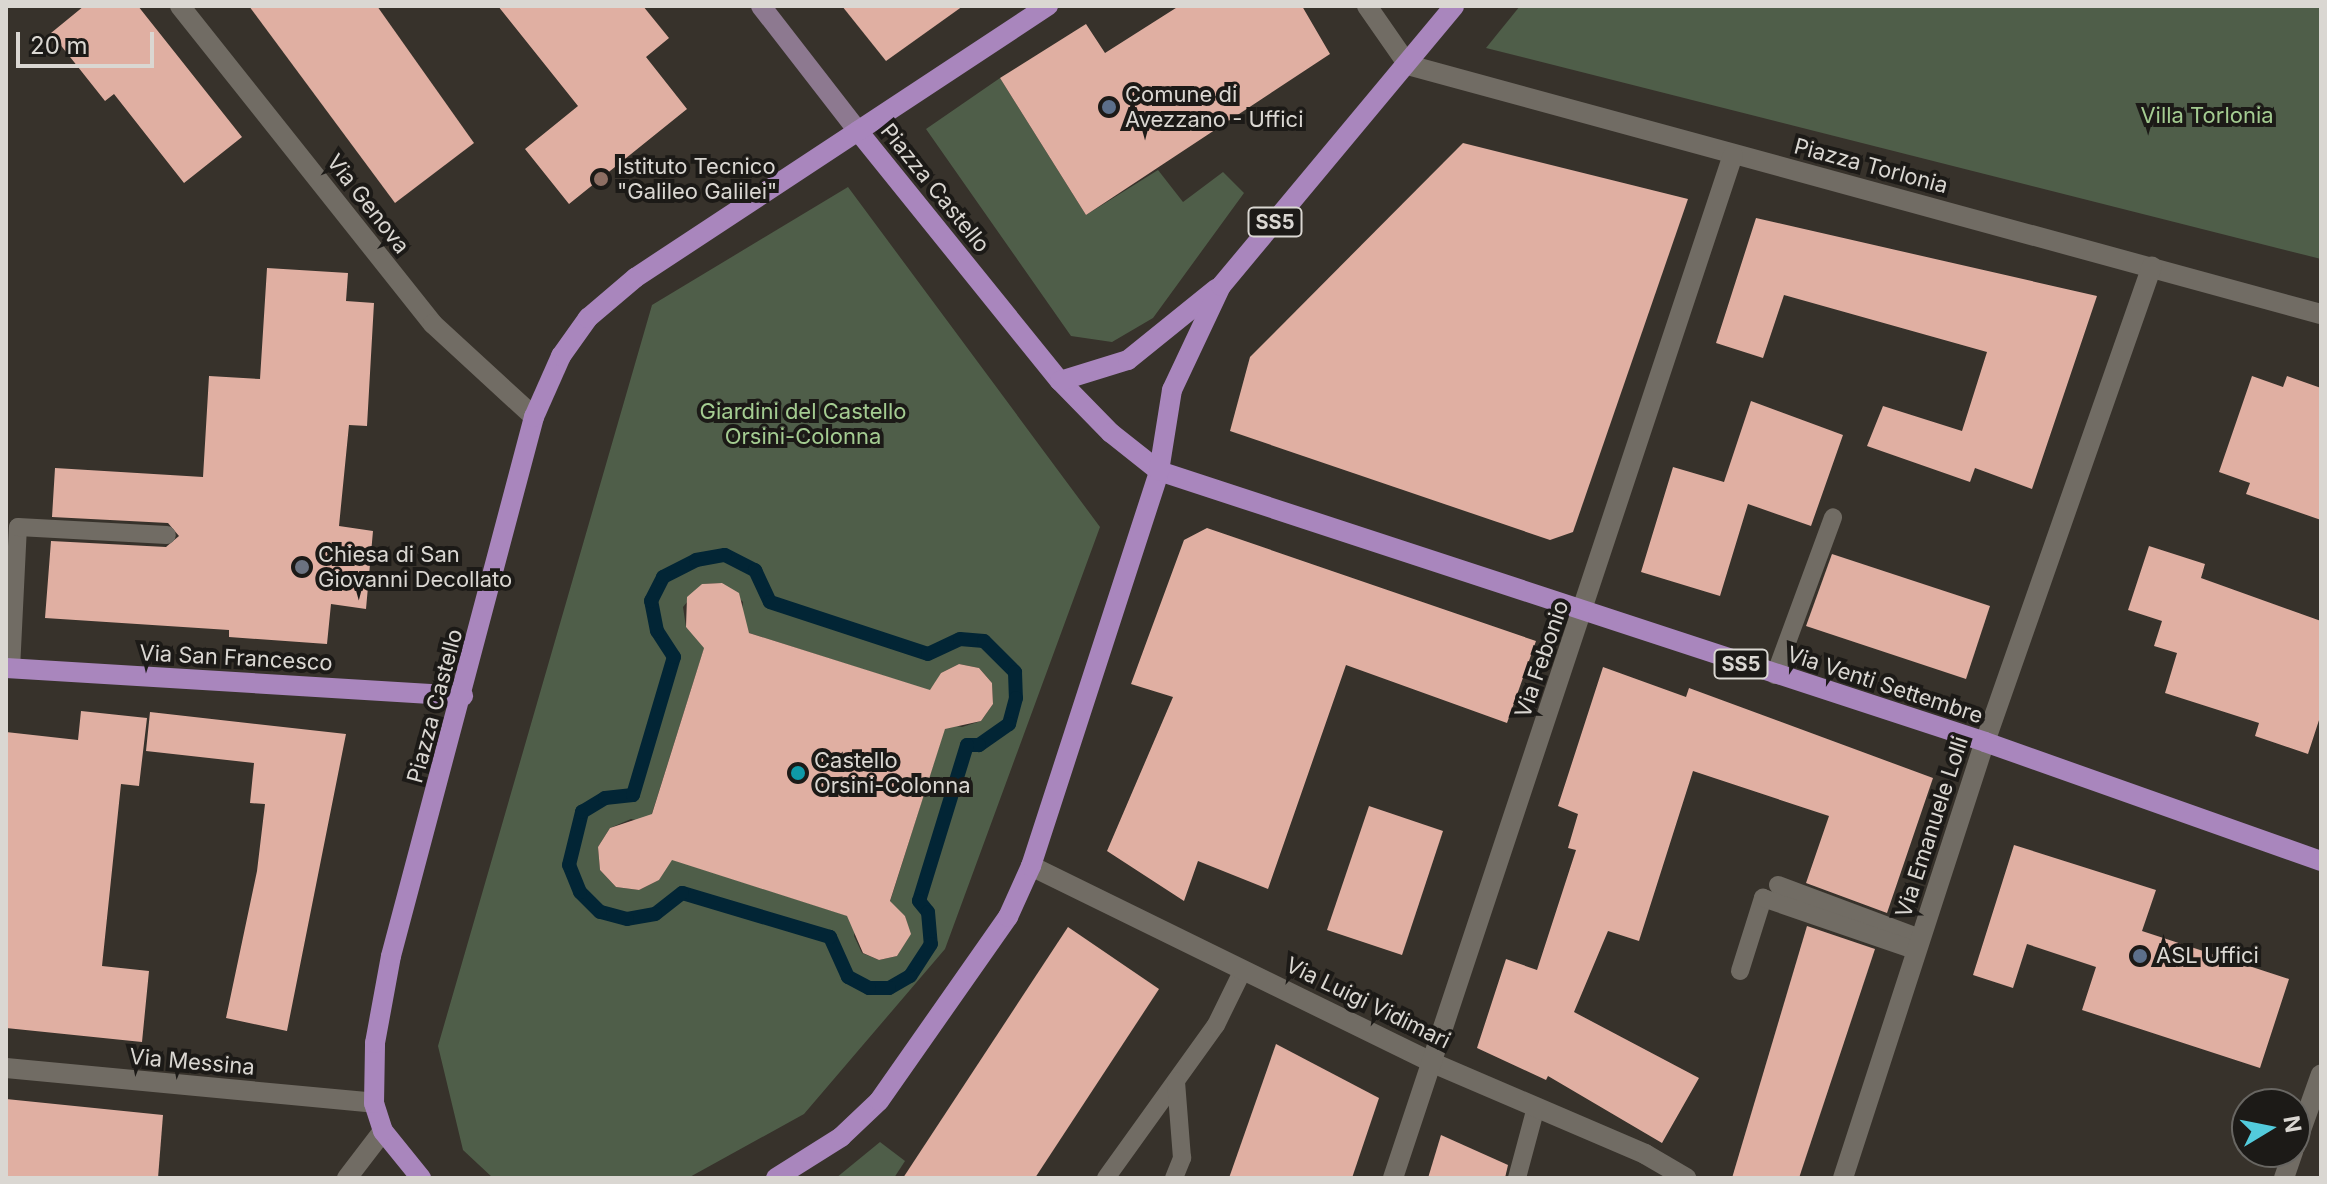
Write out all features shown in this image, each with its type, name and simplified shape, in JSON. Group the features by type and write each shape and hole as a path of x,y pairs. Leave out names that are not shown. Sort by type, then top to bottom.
{"main road":[{"path":"761,6 858,131 1048,6"},
{"name":"SS5","path":"1159,471 1172,390 1221,286 1454,6"},
{"name":"Piazza Castello","path":"421,1178 383,1131 374,1103 375,1043 391,956 463,696 534,417 561,356 588,318 635,278 858,131 1060,381 1111,433 1159,471"},
{"path":"1060,381 1128,360 1221,286"},
{"path":"776,1178 841,1137 879,1101 1008,917 1031,866 1159,471"},
{"name":"Via Venti Settembre","path":"1159,471 1985,742 2321,861"},
{"name":"Via San Francesco","path":"8,668 463,696"}],"street":[{"name":"Via Genova","path":"180,6 433,324 534,417"},
{"path":"1367,6 1408,65"},
{"name":"Piazza Torlonia","path":"1408,65 2321,314"},
{"name":"Via Febonio","path":"1393,1178 1584,612 1733,155"},
{"name":"Via Emanuele Lolli","path":"1843,1178 1985,742 2152,266"},
{"name":"Via Luigi Vidimari","path":"1031,866 1433,1063 1645,1154 1686,1178"},
{"name":"Via Messina","path":"6,1068 374,1103"},
{"path":"2311,1102 2321,1074"},
{"path":"347,1178 383,1131"}],"lane":[{"path":"1775,675 1833,517"},
{"path":"8,668 18,527 167,535"},
{"path":"1778,885 1919,944"},
{"path":"1740,971 1763,898 1919,944"},
{"path":"1106,1178 1216,1025 1243,970"},
{"path":"1174,1178 1182,1158 1176,1081"},
{"path":"1517,1178 1536,1107"}],"green space":[{"name":"Villa Torlonia","path":"1520,6 2321,6 2321,259 1486,48"},
{"path":"1000,78 1086,215 1158,170 1183,202 1223,172 1244,193 1153,318 1112,342 1071,336 926,129"},
{"name":"Giardini del Castello Orsini-Colonna","path":"848,187 1100,527 945,949 804,1114 688,1178 493,1178 463,1150 438,1046 652,305","holes":["722,583 743,602 740,630 931,691 941,673 959,664 979,668 992,683 993,704 981,721 962,727 946,724 889,905 905,916 910,934 897,956 879,960 862,953 854,936 857,919 671,859 659,880 639,890 616,887 600,870 598,847 610,828 631,819 649,823 706,642 686,627 683,607 702,584"]},
{"path":"880,1142 905,1161 894,1178 836,1178"}],"building":[{"path":"84,6 138,6 242,137 184,183 114,94 105,101 51,33"},
{"path":"249,6 377,6 474,143 395,203"},
{"path":"498,6 643,6 669,38 646,57 687,109 569,204 525,149 578,106"},
{"path":"842,6 963,6 886,61"},
{"name":"Comune di Avezzano - Uffici","path":"1179,6 1302,6 1330,54 1086,215 1000,78 1086,24 1105,53"},
{"path":"1463,143 1688,199 1573,532 1550,540 1230,431 1250,357"},
{"path":"1756,218 2097,296 2032,489 1975,468 1970,482 1867,446 1883,406 1962,431 1987,352 1784,295 1763,358 1716,343"},
{"path":"267,268 348,273 346,301 374,303 367,426 349,425 339,526 373,531 366,609 331,604 327,644 229,637 229,630 45,618 51,541 166,547 179,536 168,523 52,517 55,468 203,477 209,376 260,379"},
{"path":"2252,376 2283,387 2287,376 2321,388 2321,520 2246,494 2250,483 2219,472"},
{"path":"1751,401 1843,435 1811,526 1748,504 1720,596 1641,572 1673,467 1724,482"},
{"path":"1207,528 1536,641 1507,723 1346,665 1268,889 1198,861 1184,901 1107,851 1173,697 1131,684 1184,540"},
{"path":"2149,546 2205,564 2201,578 2321,621 2321,714 2308,754 2255,736 2259,723 2165,693 2177,653 2154,646 2162,621 2128,610"},
{"path":"1832,554 1990,606 1966,679 1806,626"},
{"name":"Castello Orsini-Colonna","path":"722,583 739,593 749,633 930,690 941,673 959,664 979,668 992,683 993,704 981,721 945,729 890,901 905,916 911,934 897,956 879,960 863,953 847,916 672,860 659,880 639,890 616,887 600,870 598,847 610,828 652,814 704,648 686,627 687,597 702,584"},
{"path":"1603,667 1686,697 1689,688 1933,778 1887,913 1806,883 1829,816 1693,771 1639,941 1608,931 1574,1012 1699,1078 1662,1143 1548,1076 1546,1080 1477,1048 1506,959 1537,970 1576,850 1568,848 1578,814 1558,806"},
{"path":"81,711 147,718 139,786 121,784 102,966 149,971 142,1042 6,1028 6,732 78,740"},
{"path":"150,712 346,734 287,1031 226,1018 257,871 265,804 250,803 254,763 146,751"},
{"path":"1369,806 1443,831 1402,955 1327,930"},
{"name":"ASL Uffici","path":"2014,845 2156,890 2142,931 2289,979 2260,1068 2082,1010 2096,967 2027,944 2013,988 1973,975"},
{"path":"1807,926 1875,949 1799,1178 1732,1178"},
{"path":"1068,927 1159,989 1035,1178 903,1178"},
{"path":"1276,1044 1379,1098 1352,1178 1229,1178"},
{"path":"6,1099 163,1115 158,1178 6,1178"},
{"path":"1441,1135 1508,1165 1505,1178 1428,1178"}],"waterway":[{"path":"725,555 755,570 770,602 928,654 960,639 984,641 1015,672 1016,698 1009,724 979,745 967,745 919,901 928,912 931,944 910,976 889,988 869,988 848,977 830,937 682,893 655,914 627,919 600,912 580,892 569,865 582,812 605,798 633,795 674,657 657,631 651,601 663,577 696,560 725,555"}],"place":[{"name":"Comune di Avezzano - Uffici","path":"1109,107"},
{"name":"Istituto Tecnico \"Galileo Galilei\"","path":"601,179"},
{"name":"Chiesa di San Giovanni Decollato","path":"302,567"},
{"name":"Castello Orsini-Colonna","path":"798,773"},
{"name":"ASL Uffici","path":"2140,956"}]}
